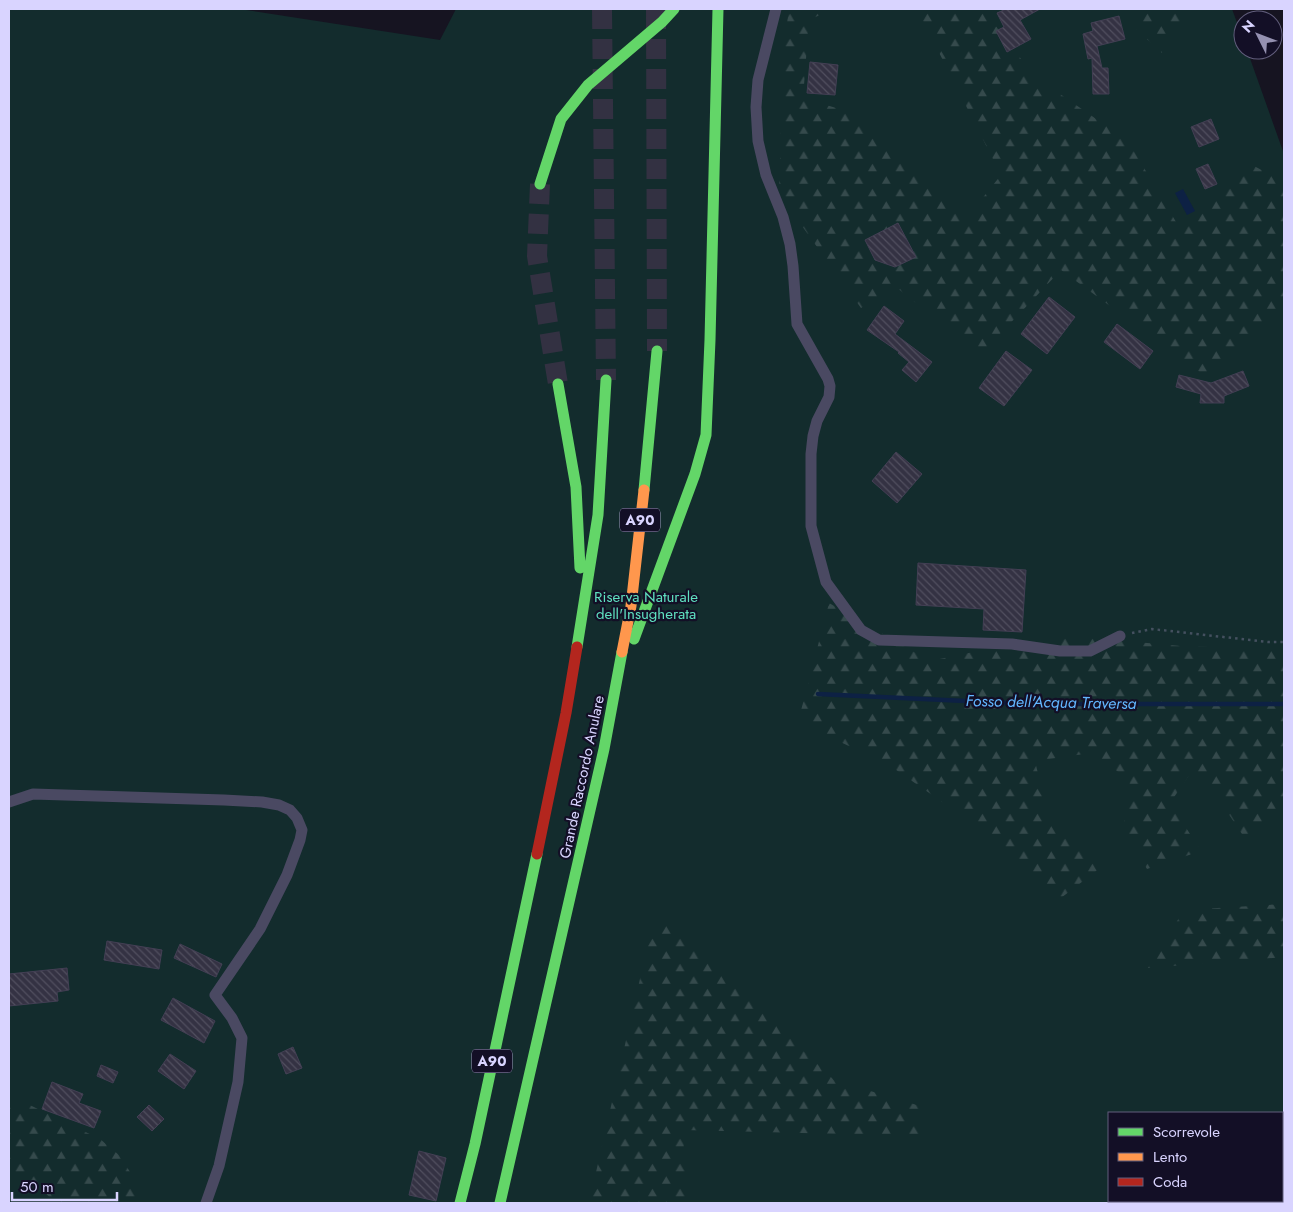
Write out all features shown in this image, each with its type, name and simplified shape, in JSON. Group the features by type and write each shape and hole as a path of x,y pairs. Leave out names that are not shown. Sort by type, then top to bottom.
{"highway":[{"path":"540,184 561,120 588,84 662,22 674,9"},
{"path":"616,688 695,474 706,435 718,9"},
{"name":"Grande Raccordo Anulare","path":"500,1203 565,923 616,688 631,606 658,351"},
{"name":"Grande Raccordo Anulare","path":"460,1203 477,1135 566,713 598,515 606,380"},
{"path":"558,384 576,487 582,607"}],"street":[{"path":"776,9 758,80 756,106 757,136 767,179 783,218 790,244 797,324 828,379 830,386 829,397 815,426 812,454 811,526 826,582 861,630 879,640 1012,644 1060,651 1090,651 1120,636"},
{"path":"9,802 33,794 252,801 279,805 290,810 297,818 302,830 287,875 260,929 215,996 232,1018 242,1038 238,1082 219,1166 206,1203"}],"path":[{"path":"1120,636 1152,629 1268,642 1284,642"}],"green space":[{"name":"Riserva Naturale dell'Insugherata","path":"9,9 240,9 440,40 456,9 1232,9 1233,60 1251,60 1284,154 1284,1203 9,1203"},
{"path":"789,9 833,9 809,20 803,98 856,114 969,215 1001,175 917,9 983,9 1034,76 1128,141 1179,227 1254,166 1284,182 1284,310 1208,378 1061,270 980,355 896,287 861,308 779,194 783,52"},
{"path":"1038,9 1064,9 1056,30"},
{"path":"1139,9 1186,9 1188,16 1162,53 1136,29"},
{"path":"829,603 930,661 1012,644 1060,650 1057,635 1181,646 1284,649 1284,807 1244,837 1222,804 1192,771 1170,803 1201,851 1147,869 1123,829 1130,780 1091,753 1035,761 1049,820 1104,865 1057,901 994,838 889,765 798,722"},
{"path":"1284,904 1284,957 1148,968 1184,910"},
{"path":"661,914 834,1080 920,1106 922,1136 683,1130 687,1203 589,1203 647,948"},
{"path":"9,1095 100,1139 119,1155 136,1181 137,1203 52,1203 53,1201 36,1183 9,1180"}],"water":[{"path":"1183,189 1195,211 1187,215 1175,193"}],"building":[{"path":"1006,9 1040,9 1020,20 1031,39 1007,52 996,31 1004,27 997,13"},
{"path":"1119,16 1125,39 1097,46 1102,68 1108,68 1109,94 1093,94 1092,58 1088,59 1083,34 1093,31 1091,23"},
{"path":"810,62 838,65 835,95 807,93"},
{"path":"1211,119 1219,139 1199,147 1191,127"},
{"path":"1208,164 1217,184 1205,189 1196,169"},
{"path":"898,223 916,257 895,267 875,260 865,240"},
{"path":"1049,297 1075,317 1047,354 1021,334"},
{"path":"884,306 904,321 895,334 932,362 916,382 902,370 909,362 899,352 867,330"},
{"path":"1117,324 1153,351 1140,369 1104,342"},
{"path":"1006,351 1032,370 1004,406 979,388"},
{"path":"1243,371 1249,386 1224,396 1224,403 1200,403 1201,394 1176,387 1179,375 1211,383"},
{"path":"896,452 922,474 897,503 872,481"},
{"path":"918,563 1026,570 1022,632 983,630 984,609 916,605"},
{"path":"107,941 162,950 159,969 104,960"},
{"path":"180,944 222,964 216,977 174,958"},
{"path":"67,968 69,990 57,992 58,1001 9,1006 9,974"},
{"path":"173,998 215,1021 204,1043 161,1020"},
{"path":"293,1047 302,1068 286,1074 278,1054"},
{"path":"170,1054 196,1071 184,1089 158,1071"},
{"path":"101,1065 118,1072 113,1083 97,1076"},
{"path":"52,1082 83,1094 79,1103 101,1111 94,1128 42,1109"},
{"path":"149,1105 164,1119 152,1131 137,1117"},
{"path":"419,1151 446,1158 436,1201 409,1195"}],"waterway":[{"name":"Fosso dell'Acqua Traversa","path":"818,694 1026,704 1284,704"}],"tunnel":[{"path":"602,9 606,380"},
{"path":"656,9 657,351"},
{"path":"540,184 537,256 558,384"}],"traffic: fast":[{"path":"540,184 561,119 588,85 662,22 674,9"},
{"path":"634,639 695,474 706,435 718,9"},
{"path":"644,490 657,351"},
{"path":"577,647 598,515 606,380"},
{"path":"558,384 576,487 580,568"},
{"path":"500,1203 604,749 622,652"},
{"path":"460,1203 475,1144 537,854"}],"traffic: slow":[{"path":"622,652 631,606 644,490"}],"traffic: jam":[{"path":"537,854 566,713 577,647"}]}
